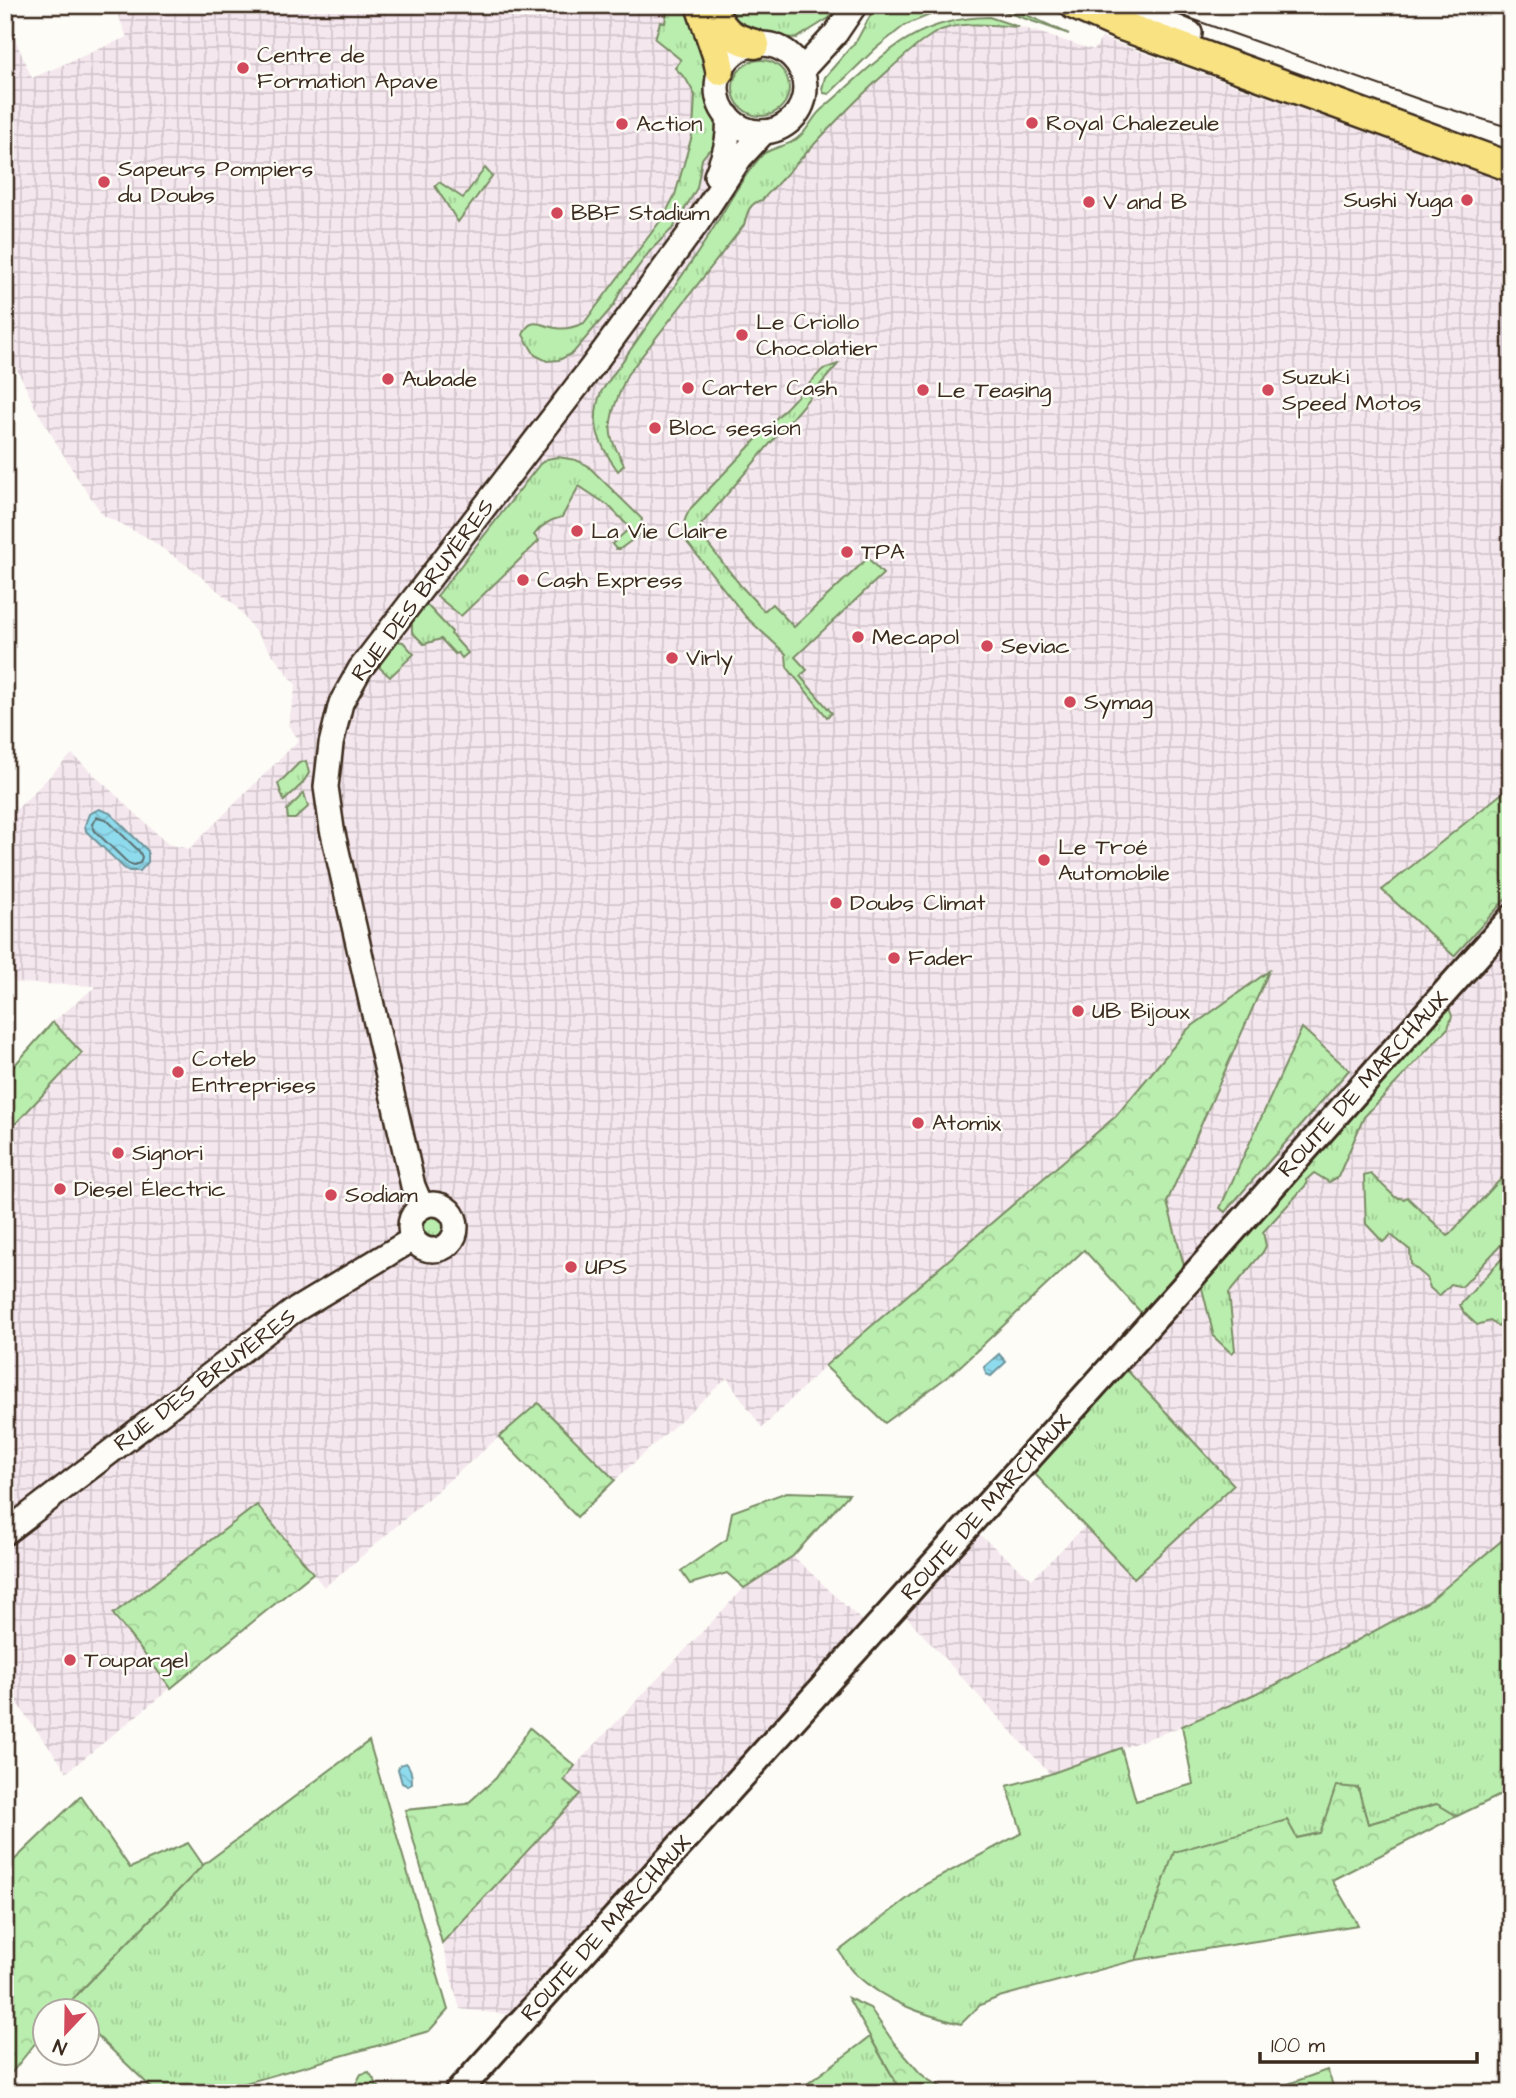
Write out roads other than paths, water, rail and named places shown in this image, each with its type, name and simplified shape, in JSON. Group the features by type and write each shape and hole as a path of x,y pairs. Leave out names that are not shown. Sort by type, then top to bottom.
{"main road":[{"path":"700,5 720,71"},
{"path":"711,5 729,34 737,40 755,44"},
{"path":"1054,5 1089,18 1115,11 1511,167"},
{"path":"1074,5 1115,11 1190,33 1511,146"},
{"name":"ROUTE DE MARCHAUX","path":"457,2093 1511,918"}],"street":[{"path":"795,62 836,33 855,5"},
{"path":"698,222 726,152 729,134 727,117 717,94 720,71 729,58 741,48 755,44 778,47 795,62 805,91 799,111 790,121 778,129 764,132 751,131 727,117"},
{"name":"RUE DES BRUYÈRES","path":"422,1207 413,1186 332,829 326,776 341,703 360,669 393,624 591,368 698,222 740,158 764,132"},
{"path":"430,1204 445,1207 455,1219 456,1231 451,1242 440,1250 425,1249 413,1240 410,1224 414,1214 422,1207 430,1204"},
{"name":"RUE DES BRUYÈRES","path":"5,1533 292,1312 413,1240"}],"water":[{"path":"99,809 110,813 148,851 148,862 140,871 124,868 86,831 89,814"},
{"path":"999,1354 1006,1362 991,1376 986,1374 984,1367"},
{"path":"406,1763 412,1778 412,1783 408,1786 402,1783 398,1769"}],"tram line":[{"path":"1159,5 1172,12 1427,102 1511,128"}],"place":[{"name":"Centre de Formation Apave","path":"243,68"},
{"name":"Royal Chalezeule","path":"1032,123"},
{"name":"Action","path":"622,124"},
{"name":"Sapeurs Pompiers du Doubs","path":"104,182"},
{"name":"Sushi Yuga","path":"1467,200"},
{"name":"V and B","path":"1089,202"},
{"name":"BBF Stadium","path":"557,213"},
{"name":"Le Criollo Chocolatier","path":"742,335"},
{"name":"Aubade","path":"388,379"},
{"name":"Carter Cash","path":"688,388"},
{"name":"Le Teasing","path":"923,390"},
{"name":"Suzuki Speed Motos","path":"1268,390"},
{"name":"Bloc session","path":"655,428"},
{"name":"La Vie Claire","path":"577,531"},
{"name":"TPA","path":"847,552"},
{"name":"Cash Express","path":"523,580"},
{"name":"Mecapol","path":"858,637"},
{"name":"Seviac","path":"987,646"},
{"name":"Virly","path":"672,658"},
{"name":"Symag","path":"1070,702"},
{"name":"Le Troé Automobile","path":"1044,860"},
{"name":"Doubs Climat","path":"836,903"},
{"name":"Fader","path":"894,958"},
{"name":"UB Bijoux","path":"1078,1011"},
{"name":"Coteb Entreprises","path":"178,1072"},
{"name":"Atomix","path":"918,1123"},
{"name":"Signori","path":"118,1153"},
{"name":"Diesel Électric","path":"60,1189"},
{"name":"Sodiam","path":"331,1195"},
{"name":"UPS","path":"571,1267"},
{"name":"Toupargel","path":"70,1660"}]}
